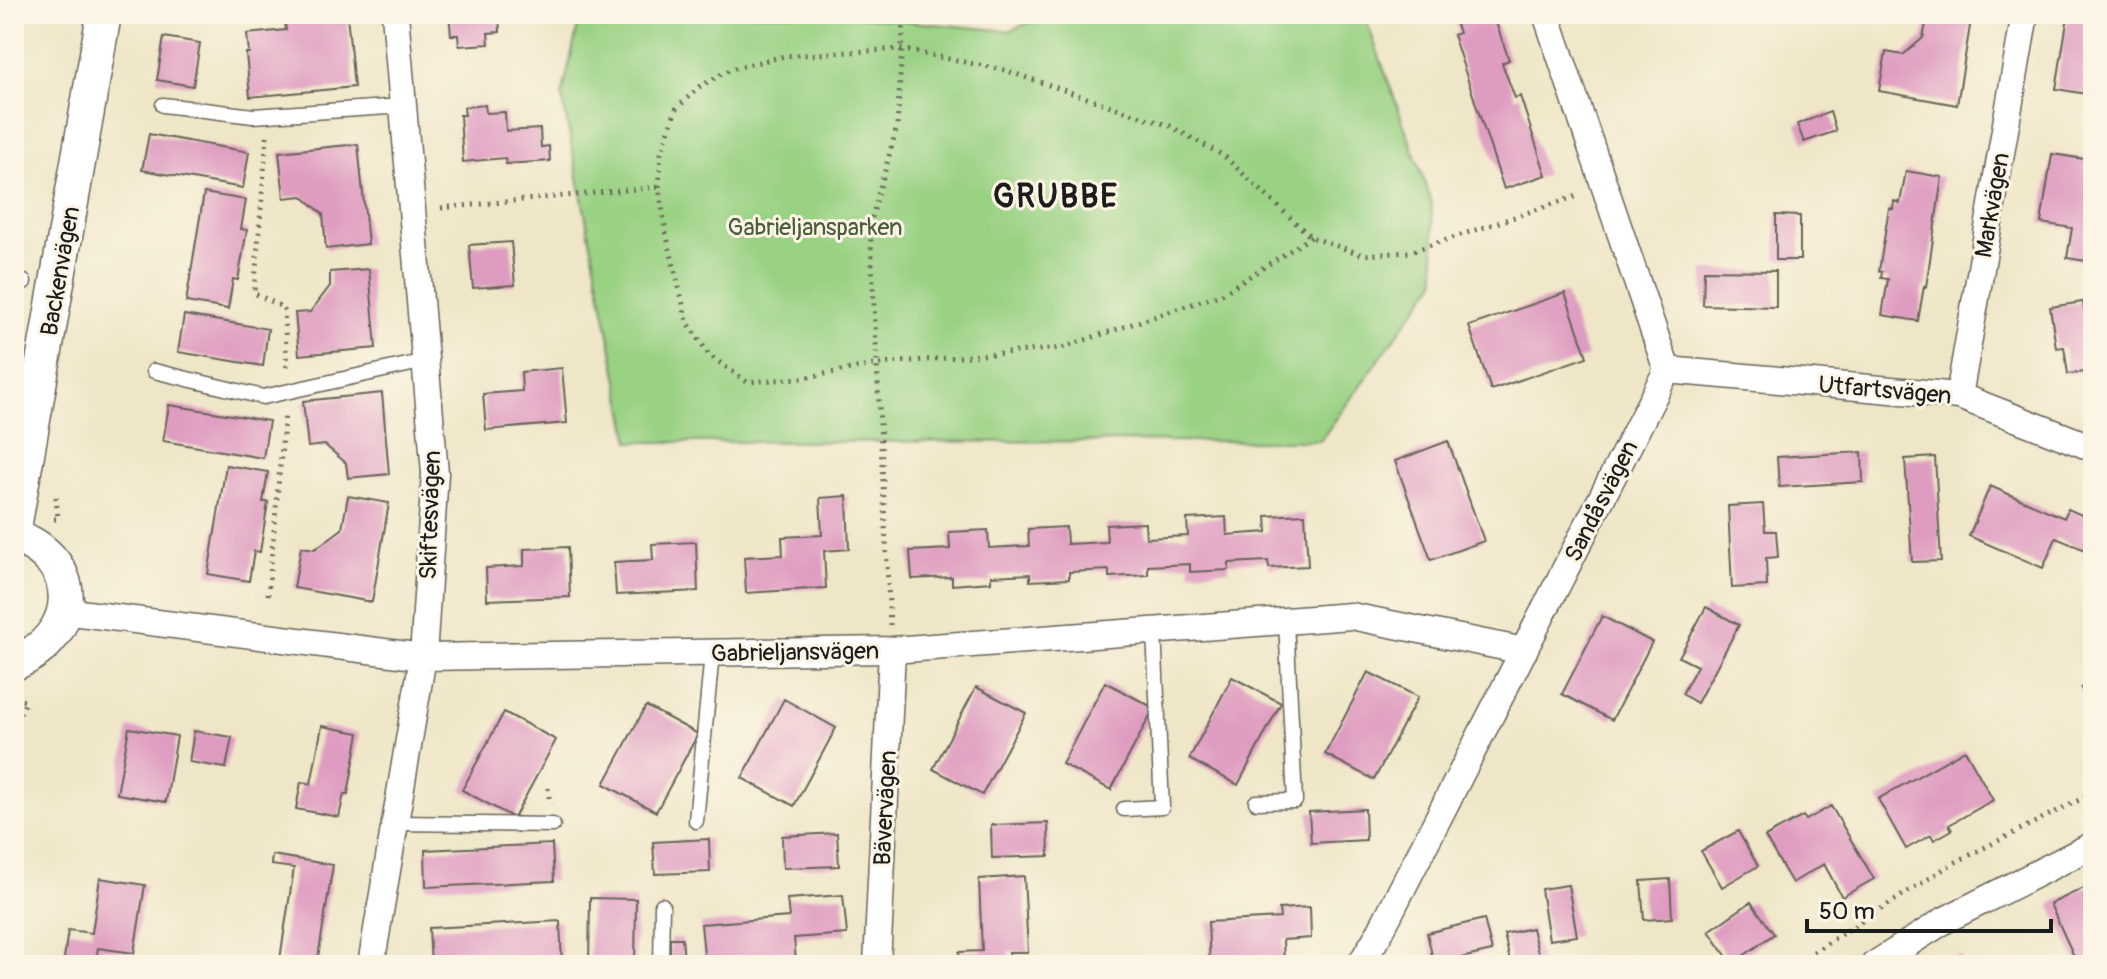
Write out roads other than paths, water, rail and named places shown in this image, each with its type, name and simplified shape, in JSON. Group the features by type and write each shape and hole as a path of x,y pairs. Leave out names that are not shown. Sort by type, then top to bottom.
{"street":[{"name":"Backenvägen","path":"14,528 104,14"},
{"name":"Skiftesvägen","path":"371,965 423,657 435,473 395,14"},
{"path":"1546,14 1667,370"},
{"name":"Markvägen","path":"1959,396 2025,14"},
{"name":"Utfartsvägen","path":"1667,370 1959,396 2093,448"},
{"name":"Sandåsvägen","path":"1360,965 1379,934 1667,370"},
{"path":"14,536 38,547 58,569 65,589 60,626 49,643 34,655 14,663"},
{"name":"Gabrieljansvägen","path":"64,611 423,657 892,650 1351,616 1524,651"},
{"name":"Bävervägen","path":"877,965 892,650"},
{"path":"1874,965 1945,920 2093,845"}],"lane":[{"path":"163,105 253,116 403,106"},
{"path":"154,371 263,397 425,361"},
{"path":"1256,802 1295,801 1286,621"},
{"path":"1124,809 1162,807 1154,631"},
{"path":"696,821 712,653"},
{"path":"395,823 553,825"},
{"path":"661,965 662,905"}],"district":[{"name":"GRUBBE","path":"1056,196"}],"park label":[{"name":"Gabrieljansparken","path":"815,227"}]}
